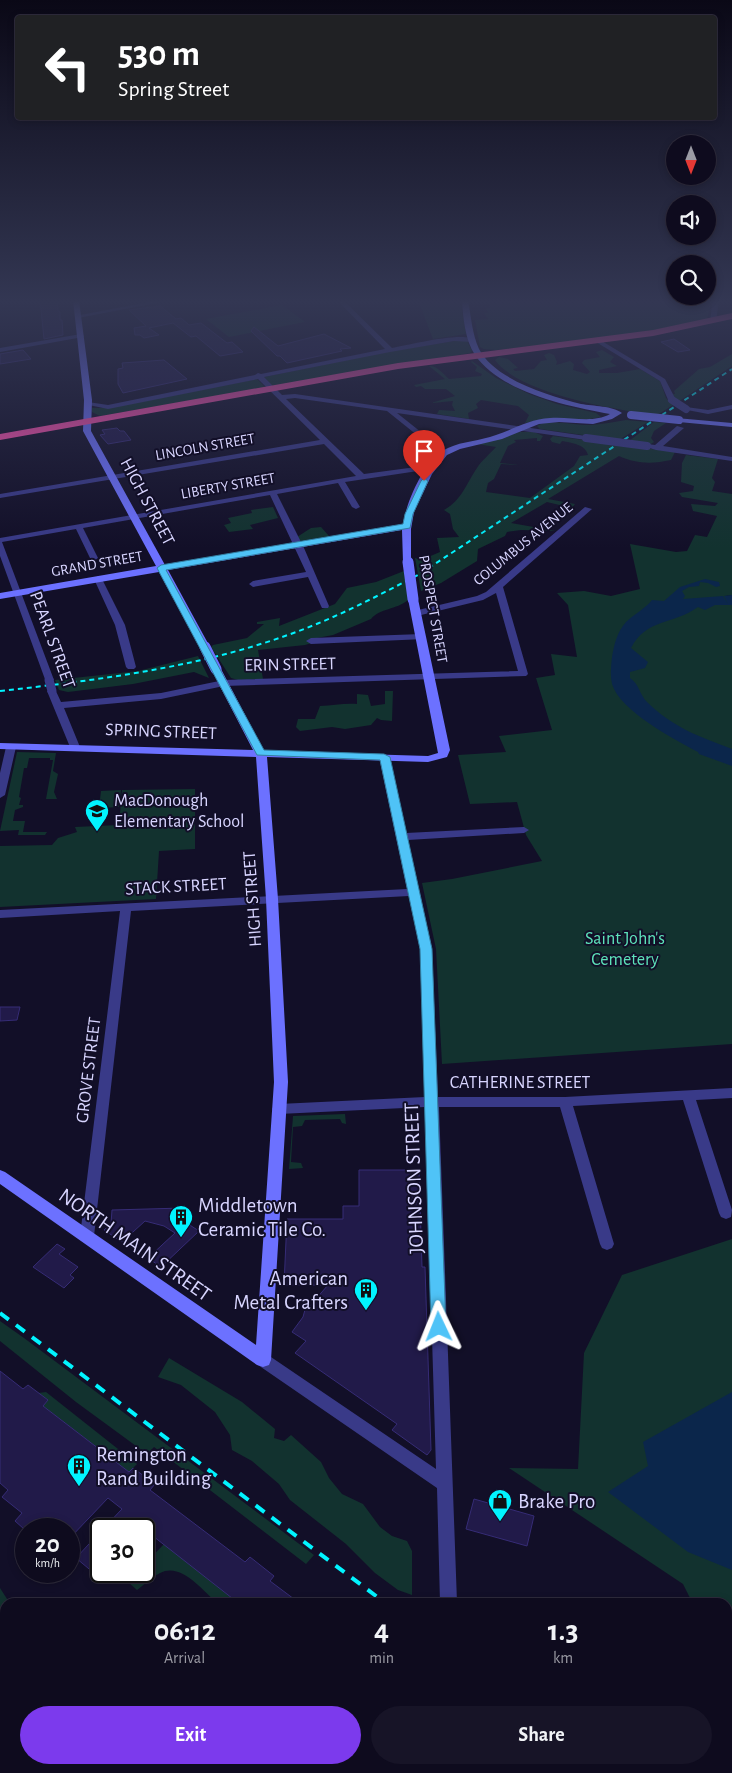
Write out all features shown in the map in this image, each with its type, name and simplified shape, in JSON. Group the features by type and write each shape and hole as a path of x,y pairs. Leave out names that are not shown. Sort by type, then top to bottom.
{"highway":[{"path":"0,437 306,383"}],"street":[{"name":"HIGH STREET","path":"86,383 88,404 86,422 90,437 261,753 281,1059 263,1360"},
{"path":"88,404 108,407 222,383"},
{"path":"266,383 362,477"},
{"path":"517,383 538,393 574,404 617,413 679,424 732,425"},
{"path":"664,383 672,400 686,409 708,412 732,407"},
{"path":"280,397 295,396 732,459"},
{"path":"388,409 443,454 454,448 497,438 548,420 597,421 609,418 617,413"},
{"path":"656,448 679,424"},
{"name":"LINCOLN STREET","path":"0,496 326,441"},
{"name":"PROSPECT STREET","path":"440,756 444,750 413,599 408,562 407,526 409,514 431,467 443,454"},
{"name":"LIBERTY STREET","path":"0,540 340,480 431,467"},
{"path":"340,480 356,507"},
{"path":"272,492 312,574 325,606"},
{"name":"COLUMBUS AVENUE","path":"417,613 480,598 489,594 588,509"},
{"path":"78,526 94,558"},
{"name":"GRAND STREET","path":"0,596 407,526"},
{"name":"PEARL STREET","path":"0,544 52,691 75,747"},
{"path":"253,584 312,574"},
{"path":"98,579 120,625 131,667"},
{"name":"ERIN STREET","path":"59,705 161,696 224,683 523,674 498,585"},
{"path":"312,641 422,636"},
{"path":"0,795 6,746"},
{"name":"SPRING STREET","path":"6,746 384,757 428,758 440,756"},
{"name":"JOHNSON STREET","path":"384,757 426,949 444,1484 450,1598"},
{"path":"402,837 524,830"},
{"name":"STACK STREET","path":"0,914 414,892"},
{"name":"GROVE STREET","path":"87,1236 126,907"},
{"name":"CATHERINE STREET","path":"279,1109 431,1102 565,1102 732,1093"},
{"path":"688,1096 726,1213"},
{"path":"565,1102 608,1244"},
{"name":"NORTH MAIN STREET","path":"0,1176 444,1484"}],"green space":[{"path":"238,383 261,383 265,387 100,416 92,412 92,408 109,408"},
{"path":"270,383 292,383 273,386"},
{"path":"426,383 506,383 529,394 557,404 596,413 601,417 584,420 554,418 525,423 529,415 518,406 481,400 476,404 478,408 468,413 469,419 437,414 439,410 455,411 452,405 453,401 431,403 455,396 446,389 425,389 414,385"},
{"path":"527,383 661,383 666,398 673,405 657,415 594,404 546,391"},
{"path":"683,383 707,383 678,402 672,394 675,394 674,391"},
{"path":"626,420 648,422 619,440 540,429 537,426 555,422 591,425"},
{"path":"654,422 666,423 654,431 651,438 654,442 651,444 629,441"},
{"path":"520,432 534,432 543,436 540,441 537,441 537,438 514,440 516,442 508,446 500,463 519,465 501,464 494,479 488,483 486,492 530,498 574,466 580,456 588,455 584,448 578,445 562,441 560,444 552,442 550,439 553,436 675,452 671,460 657,462 638,462 619,456 548,499 575,504 572,508 547,502 511,523 556,531 521,530 507,532 505,536 478,549 477,561 441,583 421,591 415,558 421,560 440,552 437,538 459,537 453,529 450,514 444,510 459,497 479,465 496,447 477,444"},
{"name":"Saint John's Cemetery","path":"686,455 718,459 712,478 715,482 712,491 732,494 732,595 725,596 730,605 732,605 732,1044 442,1064 436,949 422,883 542,861 526,835 517,802 470,804 458,755 506,752 499,736 552,730 536,678 555,675 551,654 577,657 568,605 557,593 584,591 611,596 640,589 630,544 676,552 687,551 695,535 707,537 717,516 693,511 691,504 715,506 718,503 682,497 679,493 693,491 694,486 681,482 682,463"},
{"path":"273,507 278,518 250,525 253,529 229,532 224,525 231,523 228,518 252,513 251,510"},
{"path":"321,527 329,536 300,541 297,537 311,528"},
{"path":"404,571 408,600 398,606 333,635 312,639 312,643 258,650 263,679 238,680 231,678 211,647 247,638 264,624 257,624 257,622 280,618 279,626 335,604 347,588 376,582"},
{"path":"198,656 209,678 194,672 133,684 68,692 59,690 55,680 138,671"},
{"path":"385,691 393,691 392,721 377,718 371,725 345,729 332,727 300,731 296,727 298,719 315,719 320,706 357,704 357,694 368,695 371,706 385,704"},
{"path":"17,752 56,753 53,771 58,774 54,792 57,799 46,799 53,760 50,760 50,758 29,758 27,768 24,768 19,797 21,798 19,805 23,805 23,807 15,810 13,821 25,821 23,832 47,832 45,835 18,835 19,830 0,831"},
{"name":"MacDonough Elementary School","path":"195,789 195,849 159,851 156,899 0,907 0,846 52,845 58,838 77,832 75,827 119,825 122,790"},
{"path":"121,790 119,807 99,808 101,791"},
{"path":"345,1114 346,1124 342,1123 340,1119 305,1120 302,1126 293,1127 291,1162 301,1163 303,1168 289,1169 293,1116"},
{"path":"732,1239 732,1598 690,1598 683,1584 509,1468 578,1469 584,1353 622,1275"},
{"path":"0,1321 314,1555 306,1564 154,1447 147,1454 76,1402 0,1341"},
{"path":"169,1358 242,1402 275,1429 274,1438 284,1441 291,1435 321,1462 329,1478 342,1494 363,1504 380,1527 392,1536 407,1541 412,1551 412,1595 398,1590 375,1573 346,1544 290,1500 279,1484 252,1461 232,1450 230,1435 215,1412 181,1385 158,1377"},
{"path":"46,1392 137,1464 129,1472 43,1406 48,1400 38,1393"},
{"path":"164,1544 232,1598 212,1598 191,1579 176,1571 160,1573 155,1576 155,1553"},
{"path":"129,1583 146,1583 137,1590"},
{"path":"0,1588 6,1598 0,1598"}],"water":[{"path":"705,579 719,582 720,586 716,587 700,582 699,586 689,587 682,591 685,596 683,599 723,596 728,604 724,596 732,595 732,605 715,605 705,610 698,607 689,613 645,631 637,638 631,648 648,662 645,668 630,672 630,678 647,702 677,725 732,749 732,766 699,754 636,714 617,694 611,681 614,648 618,634 626,622 652,600 664,601 680,587"},
{"path":"732,1392 732,1570 688,1552 608,1492 648,1466 643,1442"}],"building":[{"path":"118,383 170,383 123,393"},
{"path":"117,428 120,431 124,431 131,440 108,444 100,435 105,434 102,430"},
{"path":"0,1007 20,1007 17,1020 0,1021"},
{"name":"American Metal Crafters","path":"359,1170 419,1170 422,1267 425,1267 431,1450 427,1455 392,1430 397,1424 295,1353 306,1341 292,1332 303,1317 306,1306 309,1307 328,1285 284,1285 287,1219 343,1219 343,1206 359,1206"},
{"name":"Middletown Ceramic Tile Co.","path":"183,1208 182,1220 199,1231 161,1267 148,1258 175,1233 164,1226 145,1221 122,1242 104,1230 111,1224 112,1210"},
{"path":"57,1244 65,1249 59,1254 78,1267 70,1275 74,1278 64,1288 33,1267"},
{"name":"Remington Rand Building","path":"0,1371 23,1389 28,1385 48,1400 43,1406 129,1472 133,1468 155,1484 150,1490 245,1562 250,1557 274,1576 270,1581 293,1598 232,1598 155,1538 155,1518 113,1518 122,1509 108,1498 80,1527 80,1518 18,1518 22,1513 2,1497 8,1490 0,1483"},
{"name":"Brake Pro","path":"474,1499 534,1516 527,1546 466,1529"},
{"path":"90,1543 90,1570 80,1561 80,1554"}],"railway":[{"path":"0,691 122,675 202,660 242,650 332,618 418,575 711,383"},
{"path":"0,1313 379,1598"}],"place":[{"name":"MacDonough Elementary School","path":"97,832"},
{"name":"Middletown Ceramic Tile Co.","path":"181,1238"},
{"name":"American Metal Crafters","path":"366,1311"},
{"name":"Remington Rand Building","path":"79,1487"},
{"name":"Brake Pro","path":"500,1522"}],"route":[{"path":"424,481 409,514 407,526 161,568 261,753 384,757 426,949 439,1327"}]}
